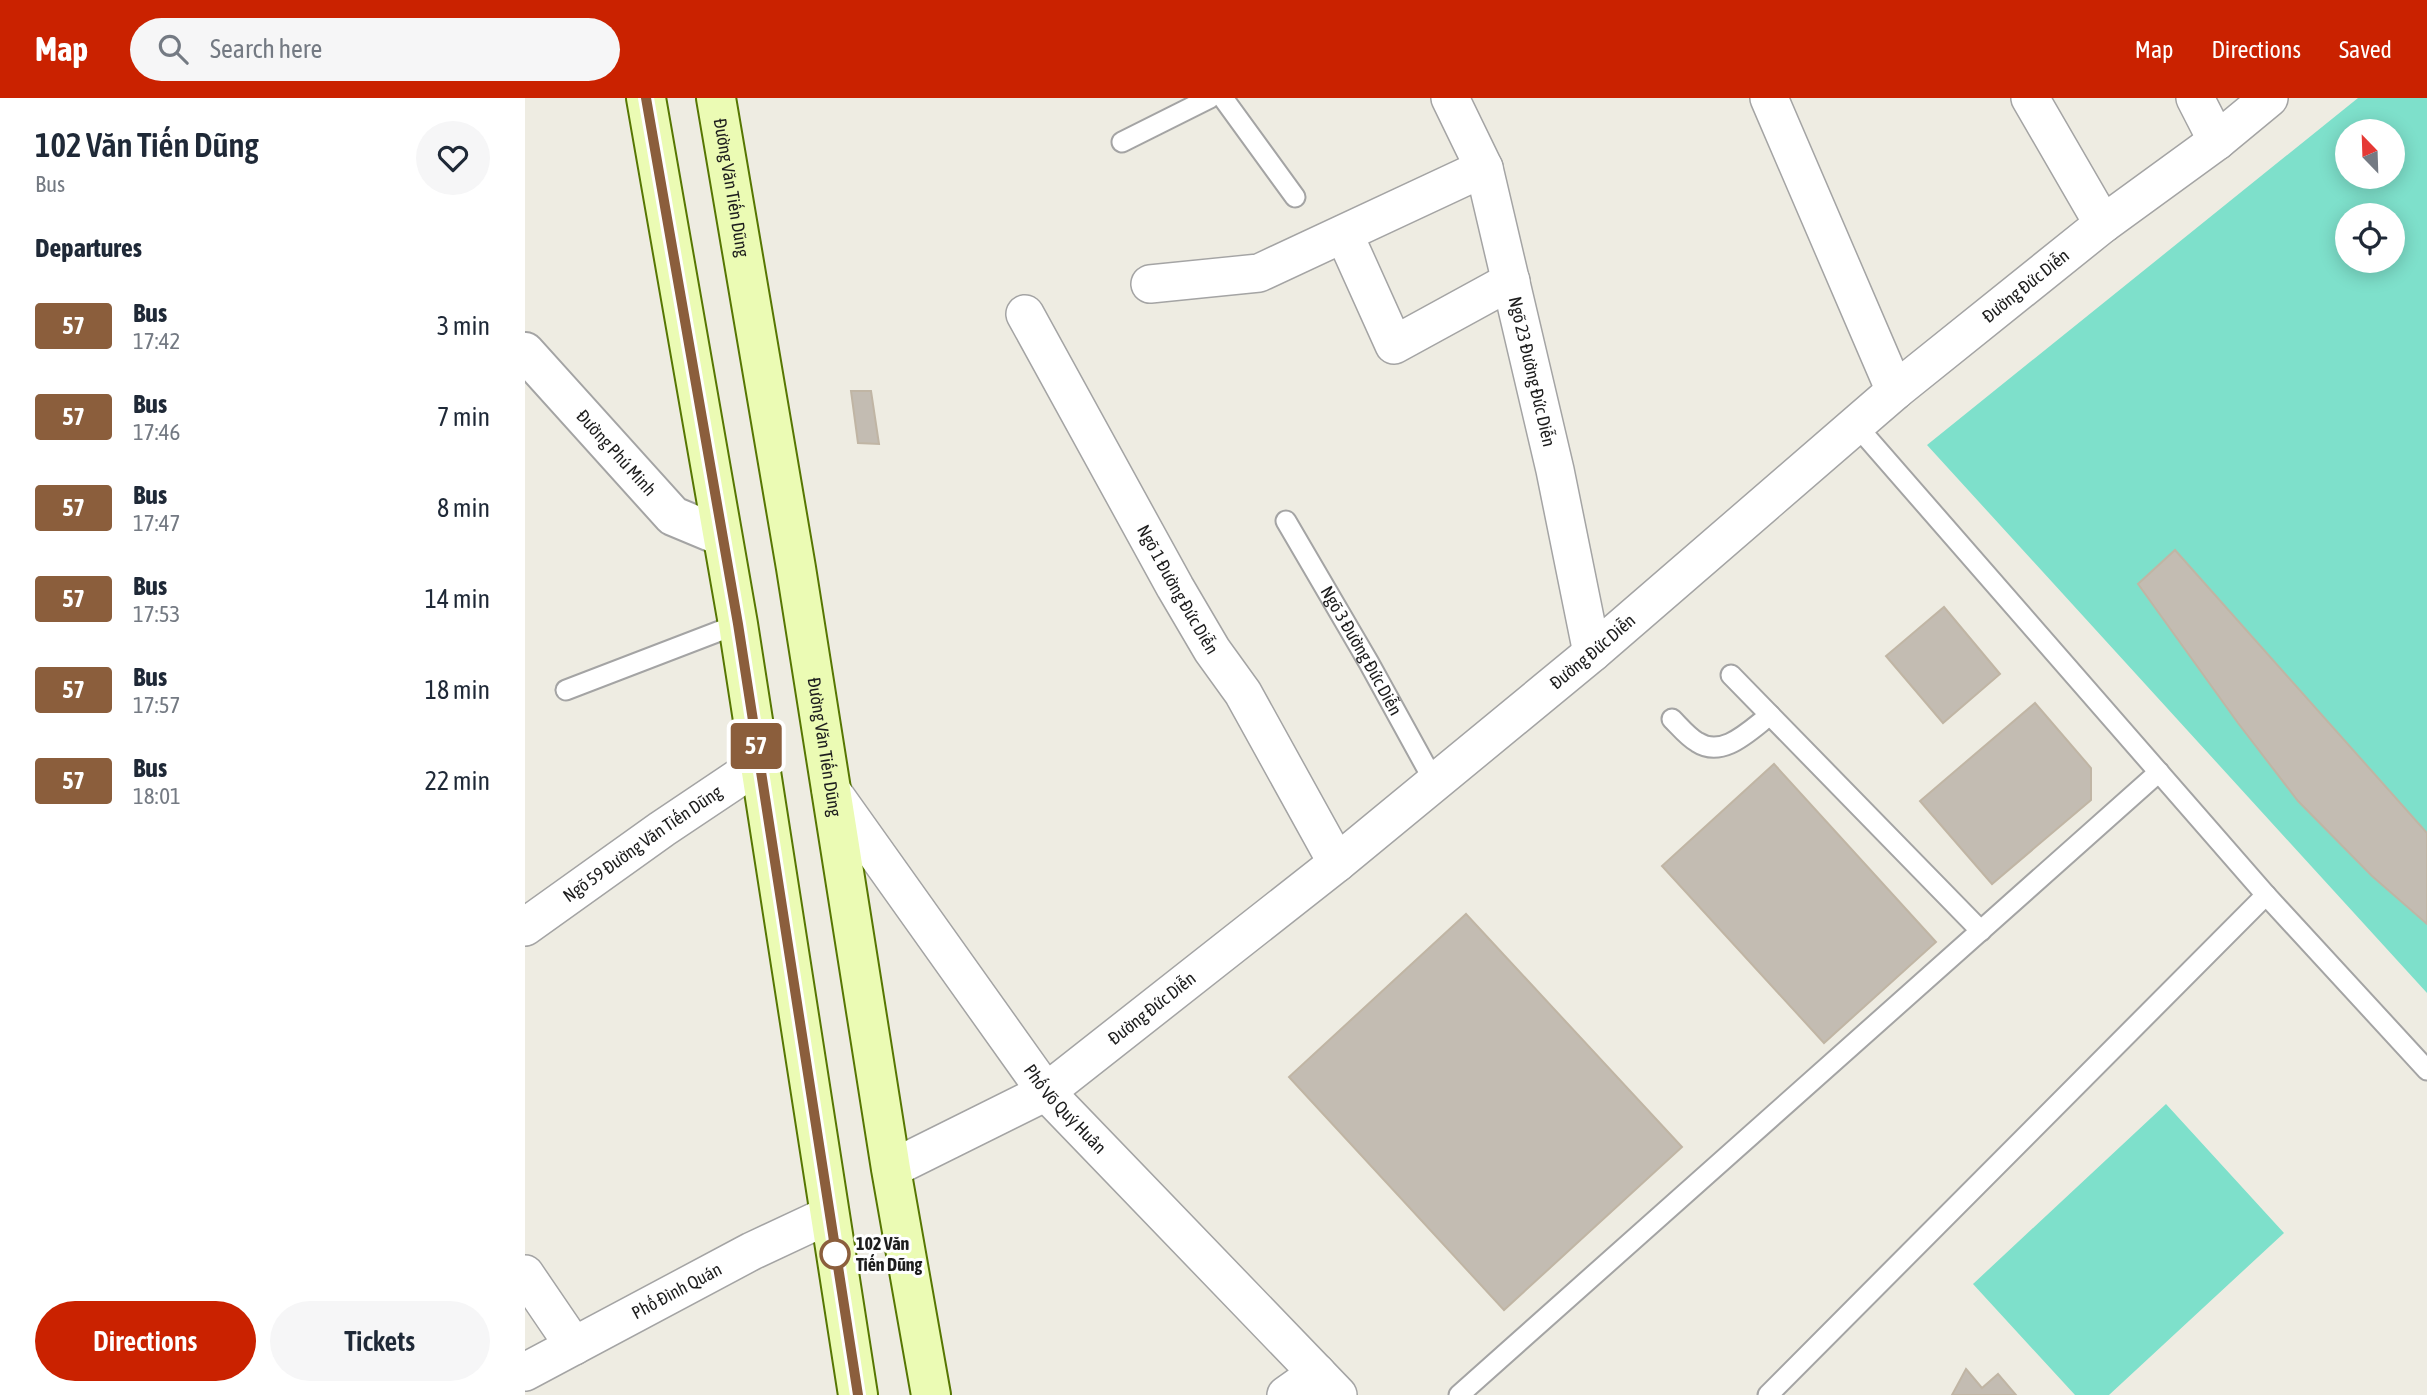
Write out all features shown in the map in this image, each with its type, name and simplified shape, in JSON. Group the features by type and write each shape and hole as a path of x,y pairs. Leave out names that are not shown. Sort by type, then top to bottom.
{"main road":[{"path":"646,98 738,624 858,1395"},
{"name":"Đường Văn Tiến Dũng","path":"716,98 796,568 891,1169 931,1395"}],"street":[{"name":"Ngõ 23 Đường Đức Diễn","path":"1450,98 1484,168 1555,470 1593,653"},
{"path":"1769,98 1895,391"},
{"path":"2030,98 2103,224"},
{"path":"2195,98 2217,141"},
{"name":"Đường Đức Diễn","path":"891,1169 1046,1092 1337,863 1593,653 1895,391 2103,224 2217,141 2269,98"},
{"path":"1150,284 1259,274 1484,168"},
{"path":"1344,234 1394,345 1511,281"},
{"name":"Ngõ 1 Đường Đức Diễn","path":"1025,314 1175,587 1243,693 1337,863"},
{"name":"Đường Phú Minh","path":"525,352 673,516 721,536"},
{"name":"Ngõ 59 Đường Văn Tiến Dũng","path":"525,927 662,829 759,764"},
{"name":"Phố Võ Quý Huân","path":"831,790 1046,1092 1327,1384"},
{"name":"Phố Đình Quán","path":"525,1372 752,1251 829,1215"},
{"path":"525,1273 574,1346"},
{"path":"1286,1395 1327,1384"}],"lane":[{"path":"1122,142 1210,98"},
{"path":"1223,98 1295,197"},
{"path":"1856,425 2266,895 2427,1070"},
{"name":"Ngõ 3 Đường Đức Diễn","path":"1286,521 1435,783"},
{"path":"566,690 738,624"},
{"path":"1731,675 1981,930"},
{"path":"1672,719 1696,742 1711,748 1729,744 1770,715"},
{"path":"1459,1395 2159,772"},
{"path":"1768,1395 2266,895"}],"shaded area":[{"path":"2358,98 2427,98 2427,993 1927,445"},
{"path":"2166,1104 2284,1233 2109,1395 2075,1395 1973,1284"}],"building":[{"path":"851,391 871,391 879,444 858,443"},
{"path":"2175,550 2427,833 2427,924 2372,876 2298,801 2138,584"},
{"path":"1944,607 2000,674 1943,723 1886,656"},
{"path":"2035,703 2091,768 2091,800 1992,884 1920,801"},
{"path":"1774,764 1936,942 1824,1043 1662,866"},
{"path":"1466,914 1682,1147 1504,1310 1289,1077"},
{"path":"1966,1369 1982,1388 1998,1374 2016,1395 1952,1395"}],"bus line":[{"name":"57","path":"646,98 738,624 858,1395"}],"place":[{"name":"102 Văn Tiến Dũng","path":"835,1254"}]}
